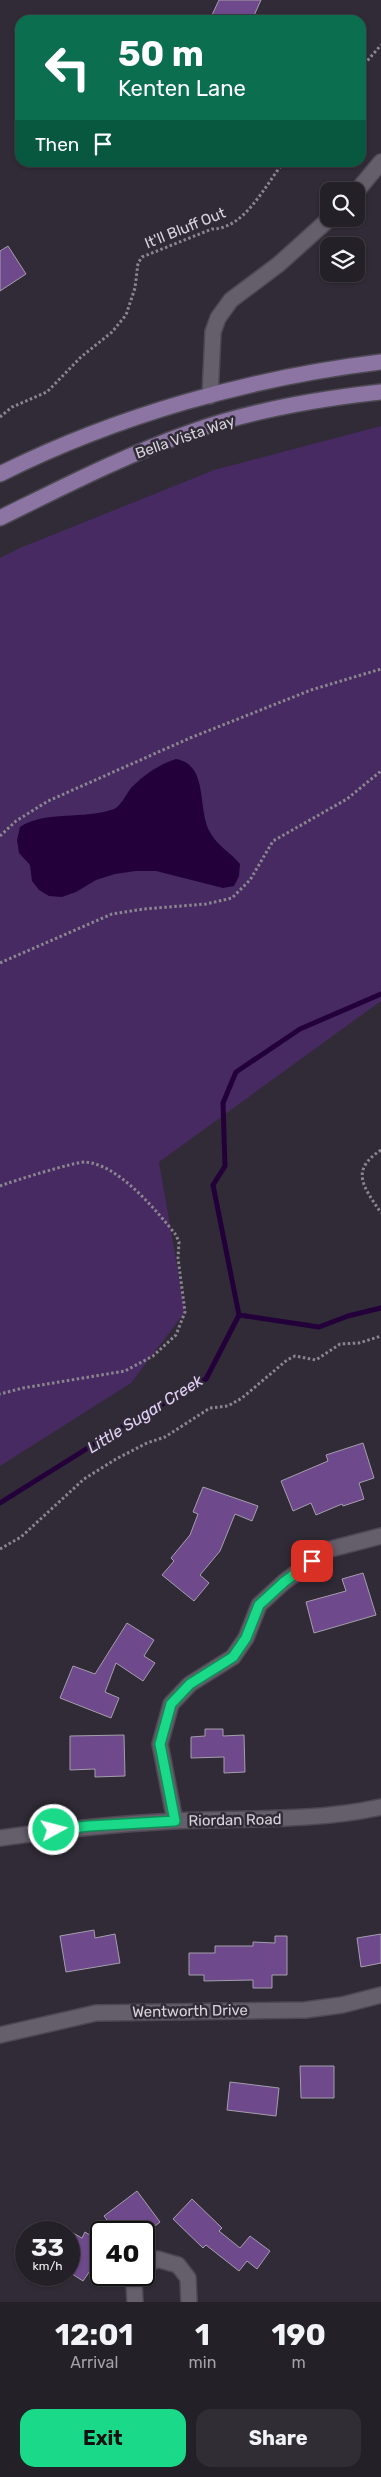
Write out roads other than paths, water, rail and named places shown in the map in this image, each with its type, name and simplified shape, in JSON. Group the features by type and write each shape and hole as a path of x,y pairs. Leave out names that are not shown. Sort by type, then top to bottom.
{"main road":[{"name":"Bella Vista Way","path":"0,474 52,448 162,408 337,367 381,362"},
{"name":"Bella Vista Way","path":"0,518 110,465 192,432 279,407 381,392"}],"street":[{"path":"364,182 381,162"},
{"path":"210,396 213,332 218,318 231,300 279,264 320,227"},
{"path":"175,1821 160,1744 171,1704 190,1684 233,1657 246,1638 259,1605 284,1582 327,1550 381,1537"},
{"name":"Riordan Road","path":"0,1838 89,1826 175,1821 274,1820 351,1813 381,1807"},
{"name":"Wentworth Drive","path":"0,2034 96,2013 305,2010 342,2005 381,1995"},
{"path":"155,2260 157,2259 178,2265 188,2278 189,2302"},
{"path":"134,2286 136,2302"}],"waterway":[{"name":"Little Sugar Creek","path":"0,1503 107,1436 206,1379 239,1315 213,1185 225,1166 223,1103 236,1072 300,1029 381,994"},
{"path":"239,1315 319,1327 348,1316 381,1308"}]}
